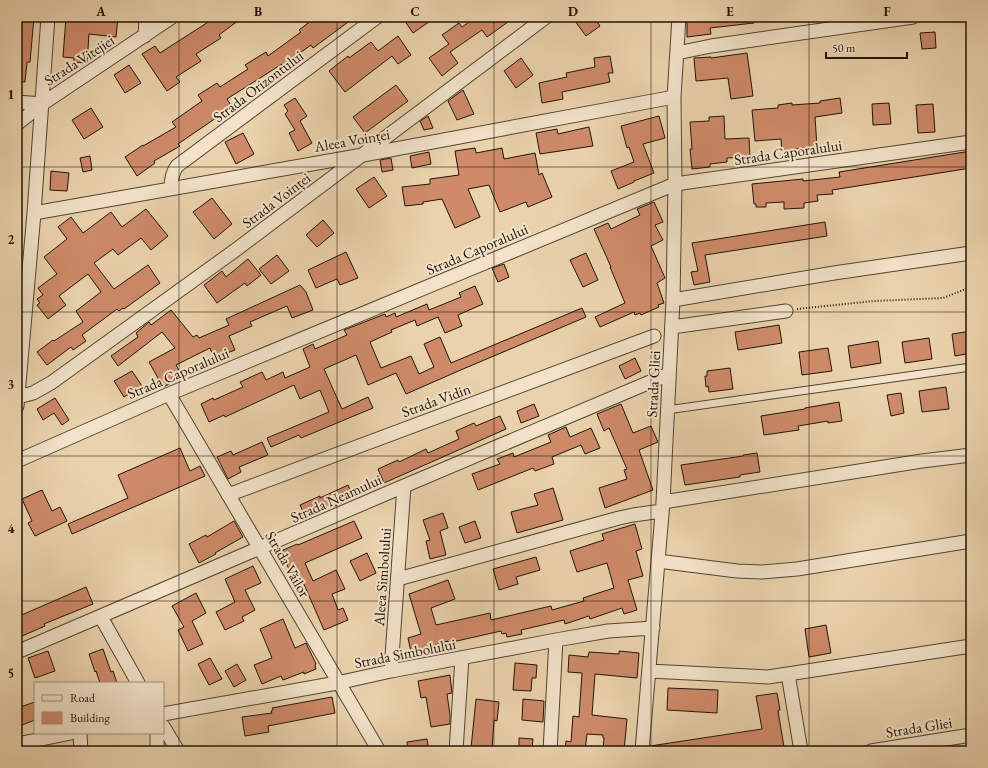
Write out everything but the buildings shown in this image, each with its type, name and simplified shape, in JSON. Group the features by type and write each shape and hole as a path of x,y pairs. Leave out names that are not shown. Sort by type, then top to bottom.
{"street":[{"path":"17,402 22,284 34,213 48,17"},
{"path":"145,36 146,17"},
{"name":"Strada Vitejiei","path":"17,124 42,104 172,17"},
{"name":"Strada Orizontului","path":"171,188 171,177 177,166 377,17"},
{"name":"Strada Voinței","path":"17,402 50,383 230,254 546,17"},
{"name":"Strada Gliei","path":"642,751 662,507 672,327 675,184 674,97 678,17"},
{"path":"677,53 711,46 913,17"},
{"name":"Aleea Voinței","path":"34,213 362,155 674,97"},
{"path":"17,102 42,104"},
{"name":"Strada Caporalului","path":"17,461 169,394 675,184 971,142"},
{"path":"673,300 834,273 971,253"},
{"path":"672,327 786,311"},
{"name":"Strada Vidin","path":"228,495 654,336"},
{"name":"Strada Neamului","path":"17,652 669,374"},
{"name":"Strada Văilor","path":"169,394 379,751"},
{"path":"398,579 662,507 922,461 971,455"},
{"name":"Aleea Simbolului","path":"391,671 404,486"},
{"path":"658,561 737,571 762,572 797,569 971,541"},
{"path":"101,617 137,682"},
{"name":"Strada Simbolului","path":"164,714 556,640 608,631 653,628"},
{"path":"550,751 556,640"},
{"path":"649,671 768,677 971,646"},
{"path":"456,751 462,658"},
{"path":"788,674 801,751"},
{"path":"164,728 178,751"},
{"path":"17,744 66,734"},
{"path":"80,734 81,751"},
{"path":"157,734 157,751"},
{"name":"Strada Gliei","path":"871,751 971,735"}],"lane":[{"path":"667,410 971,367"}],"path":[{"path":"786,311 874,301 943,298 971,287"}]}
